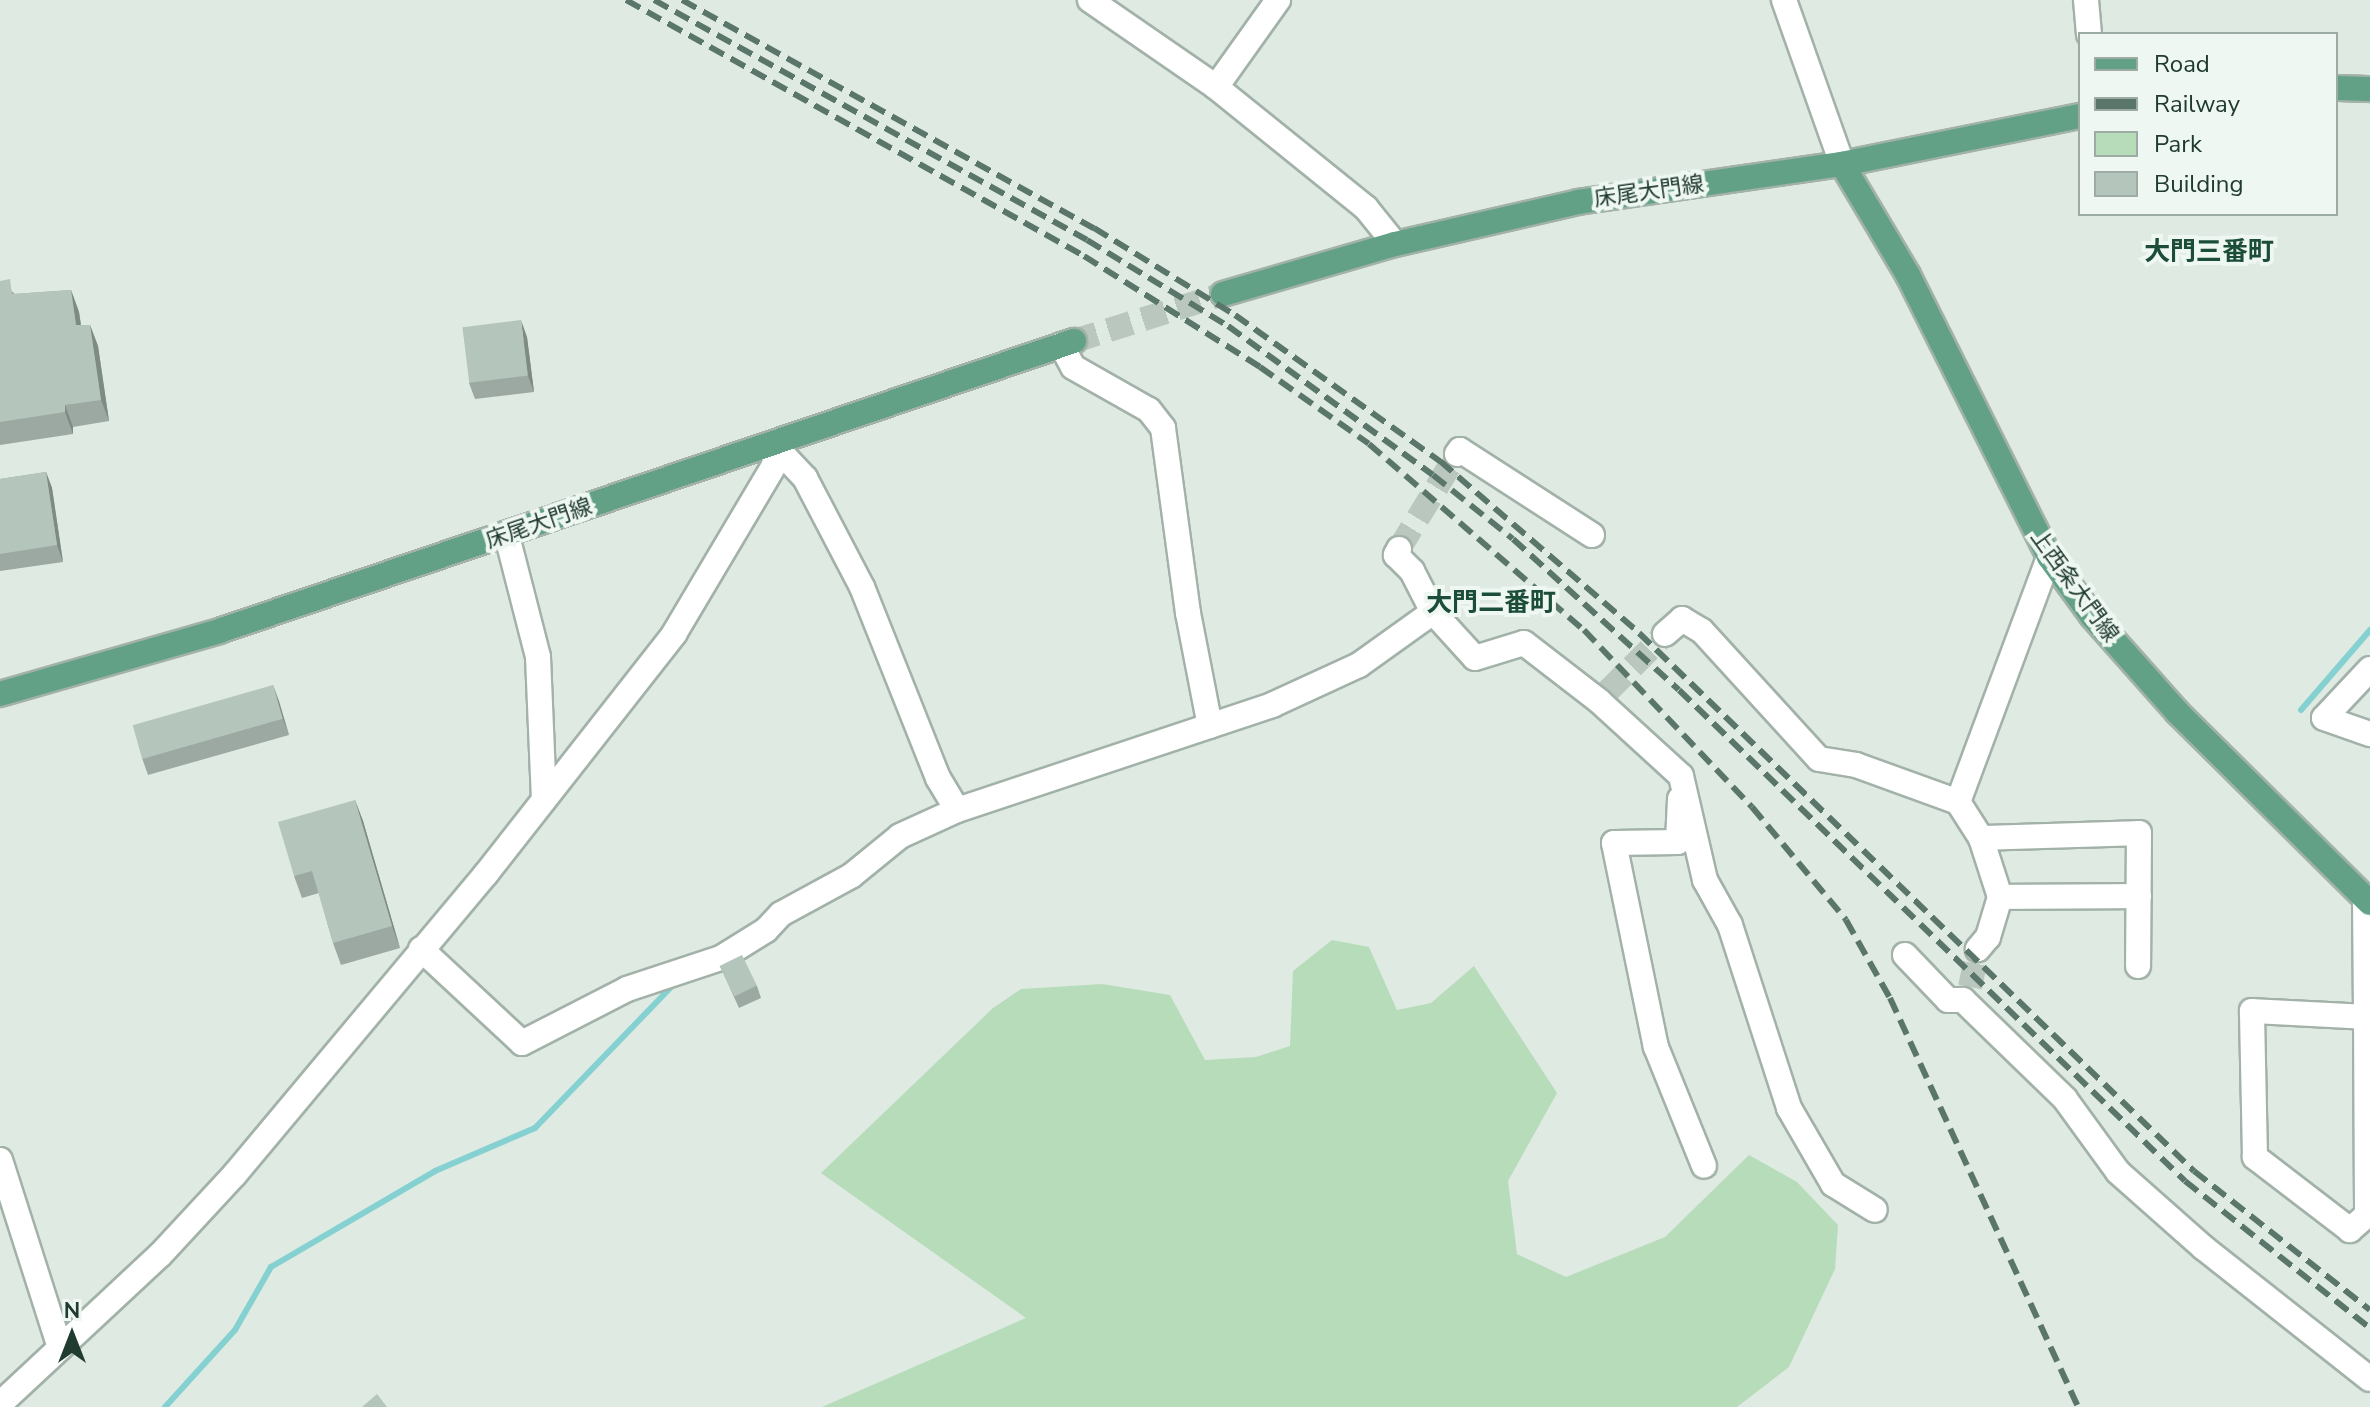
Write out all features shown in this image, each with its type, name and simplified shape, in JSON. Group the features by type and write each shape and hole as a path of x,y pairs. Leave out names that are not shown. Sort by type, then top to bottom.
{"main road":[{"path":"2338,88 2370,89"},
{"name":"床尾大門線","path":"1223,294 1395,244 1578,202 1842,164 2078,116"},
{"name":"上西条大門線","path":"1842,164 1908,275 2049,557 2092,616 2178,713 2367,900"},
{"name":"床尾大門線","path":"0,694 219,631 507,536 1068,343"}],"street":[{"path":"1090,0 1216,87 1366,208 1395,244"},
{"path":"1216,87 1278,0"},
{"path":"1784,0 1842,164"},
{"path":"2086,0 2089,32"},
{"path":"1068,343 1073,367 1149,410 1163,428 1188,613 1210,726"},
{"path":"0,1404 160,1255 235,1174 544,800 674,634 775,464 773,444"},
{"path":"773,444 805,478 862,587 938,778 957,810"},
{"path":"1457,454 1460,450 1592,535"},
{"path":"507,536 538,657 544,800"},
{"path":"1399,549 1396,555 1412,571 1433,612 1475,658 1524,643 1603,696 1681,776 1705,880 1730,925 1789,1108 1833,1184 1875,1210"},
{"path":"1958,802 2049,557"},
{"path":"421,949 522,1043 627,989 721,958 766,930 781,914 851,876 900,836 957,810 1210,726 1359,665 1433,612"},
{"path":"1665,634 1682,619 1702,631 1819,759 1856,765 1958,802 1981,838 2000,897 1988,937 1978,949"},
{"path":"2370,669 2324,718 2370,734"},
{"path":"1681,776 1678,842 1614,843 1656,1047 1704,1166"},
{"path":"1981,838 2139,833 2138,966"},
{"path":"2000,897 2139,896"},
{"path":"2366,1017 2252,1011 2255,1157 2350,1230 2367,1215 2367,900"},
{"path":"1905,955 1948,1000 1966,993 2077,1111 2118,1172 2204,1248 2370,1379"},
{"path":"0,1160 60,1348"}],"green space":[{"path":"1332,940 1369,947 1397,1010 1431,1003 1474,966 1557,1093 1508,1181 1517,1254 1566,1277 1665,1237 1749,1155 1797,1182 1838,1225 1835,1269 1789,1367 1737,1407 822,1407 1026,1318 821,1173 993,1008 1021,989 1102,984 1170,995 1205,1060 1256,1057 1290,1046 1293,971"}],"building":[{"path":"10,279 12,294 71,290 76,325 90,325 101,400 65,405 65,412 0,422 0,281"},
{"path":"521,320 528,376 469,383 462,327"},
{"path":"46,472 57,545 0,554 0,479"},
{"path":"273,685 283,719 142,759 133,725"},
{"path":"355,800 392,926 333,943 312,871 294,876 278,822"},
{"path":"742,955 757,986 734,997 720,966"},
{"path":"377,1394 387,1407 362,1407"}],"waterway":[{"path":"2301,710 2370,630"},
{"path":"165,1407 235,1330 271,1267 435,1171 535,1128 677,981"}],"tunnel":[{"path":"1074,341 1223,294"},
{"path":"1399,549 1457,454"},
{"path":"1607,692 1665,634"},
{"path":"1970,987 1978,949"}],"railway":[{"path":"626,0 1084,256 1260,367 1369,444 1584,630 1752,807 1846,920 1890,998 2078,1407"},
{"path":"654,0 1087,240 1228,326 1433,475 1513,539 1679,690 2185,1181 2370,1328"},
{"path":"682,0 1094,228 1235,315 1440,461 1639,633 2194,1171 2370,1310"}],"district":[{"name":"大門三番町","path":"2209,252"},
{"name":"大門二番町","path":"1491,603"}]}
